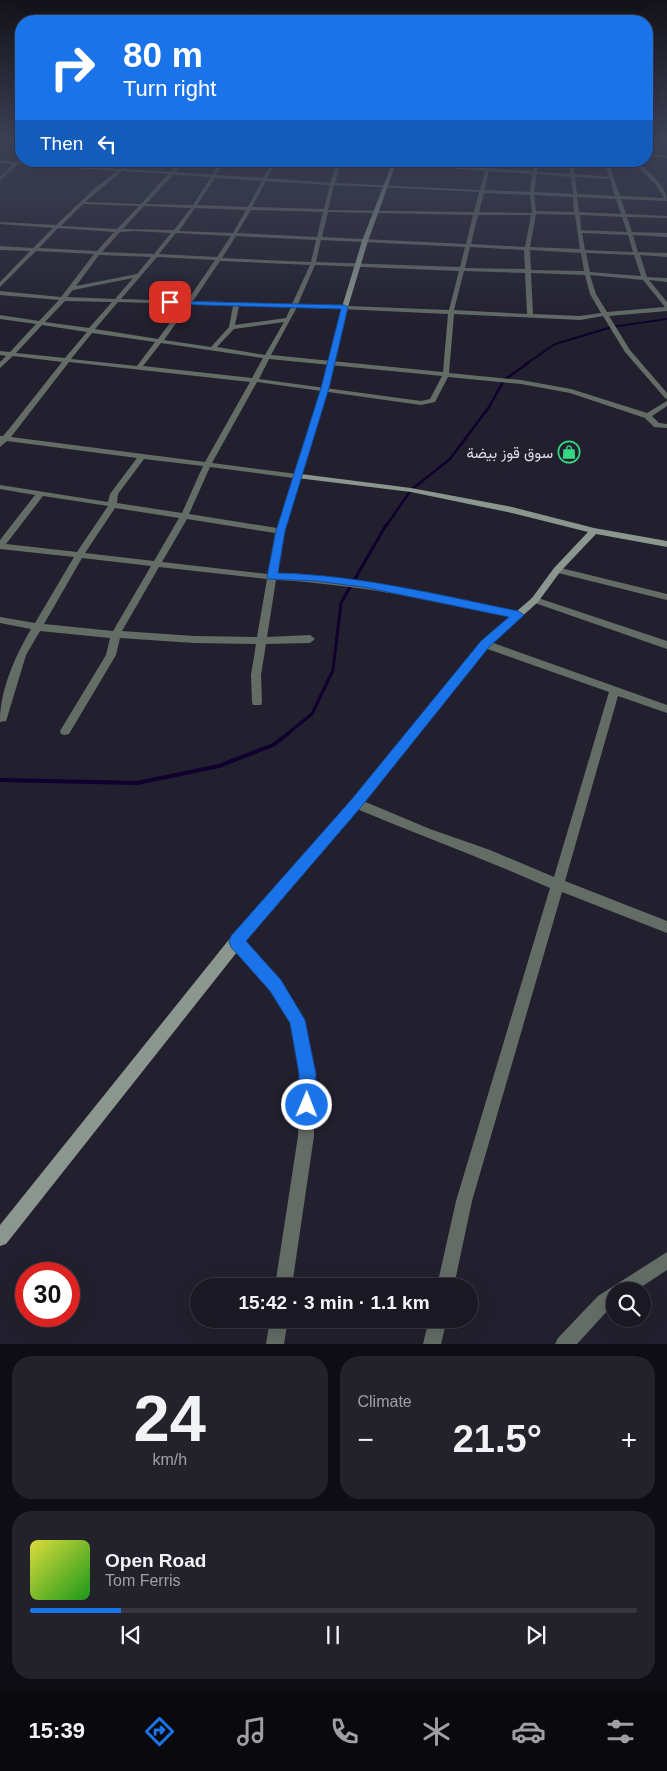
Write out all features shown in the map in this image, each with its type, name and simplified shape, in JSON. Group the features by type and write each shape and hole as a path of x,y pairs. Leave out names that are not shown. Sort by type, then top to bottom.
{"main road":[{"path":"379,203 344,307 325,388 297,476 410,490 528,514 594,531 667,544"},
{"path":"0,1238 236,942 356,803 485,644 535,600 558,570 594,531"}],"street":[{"path":"0,285 83,203 326,211 534,213 667,217"},
{"path":"0,366 73,288 97,254 144,203"},
{"path":"2,441 91,330 156,256 196,203"},
{"path":"138,368 219,259 253,203"},
{"path":"65,731 111,655 116,634 184,517 207,465 288,320 313,264 328,203"},
{"path":"0,353 325,388 428,403 436,397 446,375 451,312 478,203"},
{"path":"530,316 527,248 534,213 533,203"},
{"path":"576,203 579,231 593,294 627,351 667,397"},
{"path":"620,203 644,277 667,307"},
{"path":"0,223 119,231 134,230 667,255"},
{"path":"579,231 667,235"},
{"path":"0,248 358,266 528,270 667,280"},
{"path":"73,288 140,275"},
{"path":"0,294 63,299 344,307 580,318 667,307"},
{"path":"212,349 232,327 236,305"},
{"path":"0,317 159,342 330,365 555,387 648,416 657,425 667,426"},
{"path":"232,327 288,320"},
{"path":"648,416 667,403"},
{"path":"2,441 142,456 297,476 280,531 272,577 256,675 258,702"},
{"path":"2,718 21,655 79,556 113,505 112,499 114,494 142,456"},
{"path":"0,487 280,531"},
{"path":"0,546 41,493"},
{"path":"0,546 272,577 316,578 363,584 518,615"},
{"path":"558,570 667,597"},
{"path":"535,600 667,645"},
{"path":"0,620 38,628 205,642 262,642 310,639"},
{"path":"485,644 667,709"},
{"path":"447,1278 464,1201 556,884 615,690"},
{"path":"356,803 427,833 486,854 556,884 667,927"},
{"path":"236,942 275,985 297,1020 308,1074 306,1136 285,1278"},
{"path":"634,1282 667,1260"},
{"path":"564,1344 606,1301"},
{"path":"276,1344 278,1328"},
{"path":"432,1344 436,1328"}],"waterway":[{"path":"526,364 555,344 612,327 667,319"},
{"path":"386,526 411,490 450,459 489,407 504,380 528,363"},
{"path":"287,734 312,714 333,670 341,603 386,525"},
{"path":"0,780 137,783 219,766 273,745 289,733"}],"place":[{"name":"سوق قوز بيضة","path":"569,452"}],"route":[{"path":"170,302 344,307 325,388 280,531 272,577 316,578 363,584 518,615 485,644 356,803 236,942 275,985 297,1020 308,1074 307,1105"}]}
